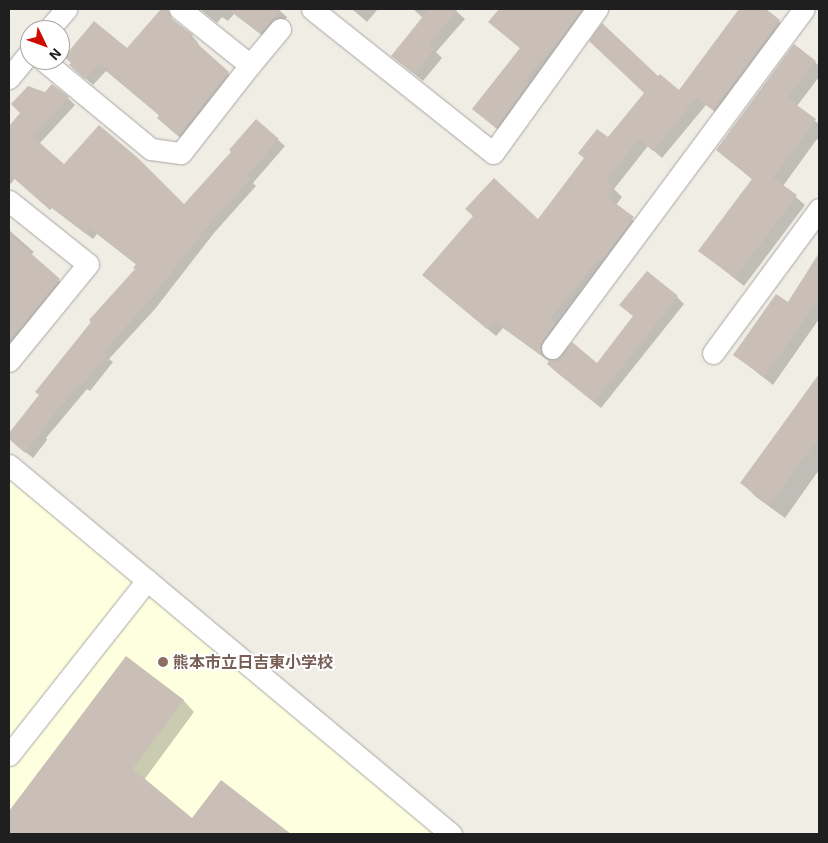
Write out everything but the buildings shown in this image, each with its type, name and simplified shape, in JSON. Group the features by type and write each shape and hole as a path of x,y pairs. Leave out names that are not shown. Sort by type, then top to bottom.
{"street":[{"path":"57,20 66,9"},
{"path":"180,9 250,65"},
{"path":"312,9 492,153 597,9"},
{"path":"552,348 805,9 819,19"},
{"path":"55,70 151,149 181,153 280,29"},
{"path":"9,78 20,64"},
{"path":"9,201 88,264 9,361"},
{"path":"713,353 819,209"},
{"path":"9,465 451,834"},
{"path":"9,755 147,580"}],"shaded area":[{"name":"熊本市立日吉東小学校","path":"9,465 451,834 9,834"}],"place":[{"name":"熊本市立日吉東小学校","path":"163,662"}]}
